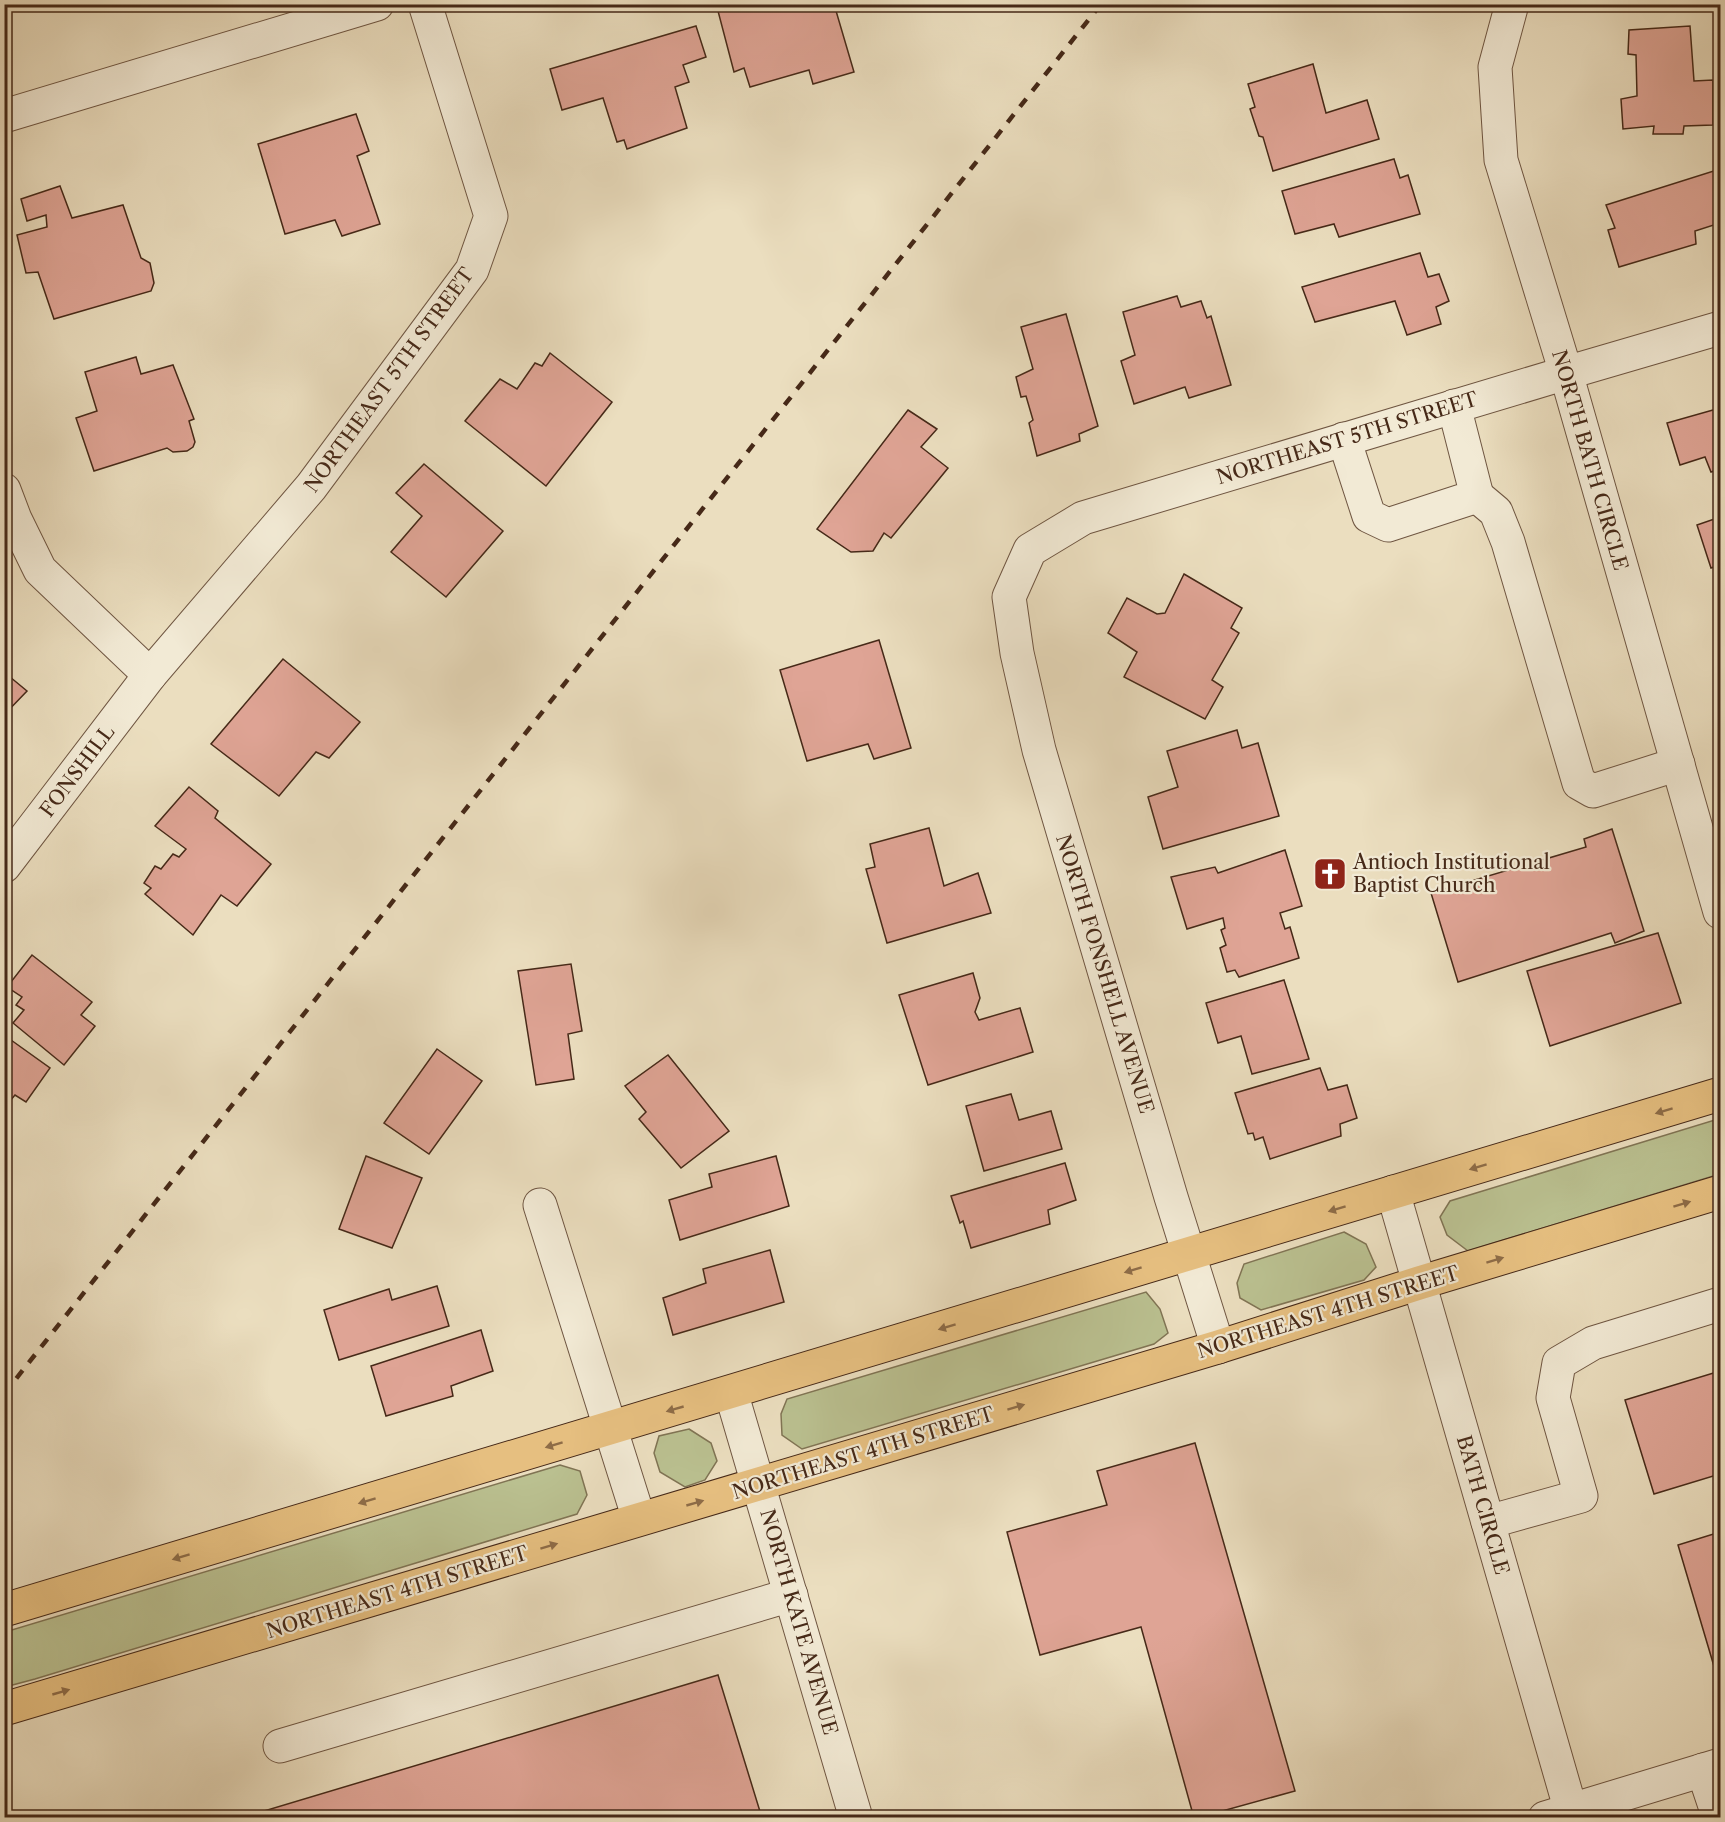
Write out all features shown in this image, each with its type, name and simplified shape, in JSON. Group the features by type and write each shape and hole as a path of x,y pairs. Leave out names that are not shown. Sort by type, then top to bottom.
{"main road":[{"path":"4,1610 1720,1095"},
{"name":"NORTHEAST 4TH STREET","path":"4,1708 1218,1347 1419,1283 1720,1192"}],"street":[{"path":"5,115 376,4"},
{"name":"NORTHEAST 5TH STREET","path":"150,675 311,487 472,270 491,216 425,4"},
{"name":"NORTH BATH CIRCLE","path":"1512,4 1495,68 1501,160 1566,373 1720,912"},
{"name":"NORTHEAST 5TH STREET","path":"1008,597 1030,550 1083,518 1720,328"},
{"path":"1454,406 1477,496 1496,512 1508,542 1579,783 1593,791 1678,764"},
{"path":"1344,439 1369,516 1388,525 1477,496"},
{"path":"4,490 15,519 40,570 150,675"},
{"name":"NORTH FONSHELL AVENUE","path":"1008,597 1017,653 1038,750 1218,1347"},
{"name":"FONSHILL","path":"4,866 150,675"},
{"name":"BATH CIRCLE","path":"1393,1192 1488,1522 1563,1815"},
{"path":"540,1205 639,1519"},
{"path":"1488,1522 1581,1497 1553,1398 1559,1363 1593,1343 1720,1304"},
{"name":"NORTH KATE AVENUE","path":"731,1392 856,1818"},
{"path":"280,1746 791,1595"},
{"path":"1563,1815 1712,1768 1719,1818"}],"green space":[{"path":"1720,1120 1720,1174 1468,1251 1447,1235 1440,1217 1450,1201"},
{"path":"1344,1232 1366,1244 1376,1267 1364,1280 1261,1310 1240,1298 1237,1283 1244,1264"},
{"path":"1146,1292 1160,1309 1168,1333 1154,1344 802,1449 782,1435 781,1414 787,1399"},
{"path":"689,1429 711,1443 717,1461 705,1480 685,1487 660,1472 654,1453 659,1436"},
{"path":"560,1465 580,1471 587,1495 577,1514 5,1687 5,1632"}],"building":[{"path":"745,4 747,11 760,7 760,4 834,4 854,72 813,84 809,70 750,87 744,68 734,72 718,11"},
{"path":"696,26 706,57 683,65 689,82 675,87 687,128 627,149 624,140 617,142 603,98 562,110 550,69"},
{"path":"1690,26 1694,81 1713,80 1713,125 1684,126 1683,134 1653,134 1654,126 1623,129 1621,99 1637,96 1636,55 1628,54 1629,30"},
{"path":"1313,64 1326,113 1367,100 1379,139 1273,171 1263,137 1259,136 1250,109 1255,107 1248,84"},
{"path":"356,114 369,151 357,156 380,224 342,236 335,220 285,234 258,144"},
{"path":"1394,159 1400,178 1408,175 1420,214 1339,237 1334,224 1295,234 1282,191"},
{"path":"1720,169 1720,223 1695,231 1696,244 1619,267 1608,230 1615,228 1606,205"},
{"path":"60,186 72,218 123,205 141,258 150,263 154,283 151,291 54,319 38,272 26,273 17,235 47,227 46,215 27,221 21,199"},
{"path":"1420,253 1428,277 1439,274 1449,301 1436,307 1441,324 1407,335 1395,301 1315,322 1302,287"},
{"path":"1177,296 1181,307 1201,301 1207,318 1211,316 1231,385 1189,398 1185,387 1134,404 1121,361 1135,355 1123,312"},
{"path":"1066,314 1098,426 1079,434 1080,441 1037,456 1029,423 1033,420 1026,396 1021,397 1016,377 1033,369 1021,327"},
{"path":"550,353 612,402 546,486 465,421 500,379 517,389 535,363 542,366"},
{"path":"136,357 141,374 173,365 194,419 189,421 195,442 193,447 187,451 173,452 167,448 94,471 76,418 97,411 85,372"},
{"path":"1720,408 1720,469 1711,472 1705,457 1680,465 1667,423"},
{"path":"908,410 937,429 921,447 948,468 891,538 884,533 873,551 851,552 817,529"},
{"path":"424,464 503,531 446,597 391,552 422,516 396,493"},
{"path":"1720,517 1720,565 1711,568 1697,525"},
{"path":"1184,574 1242,608 1231,628 1239,633 1212,680 1223,687 1205,719 1124,677 1137,652 1108,633 1127,598 1157,614 1165,613"},
{"path":"879,640 911,748 874,759 868,744 807,761 780,670"},
{"path":"283,659 360,722 329,758 316,752 279,796 211,744"},
{"path":"4,672 27,691 4,715"},
{"path":"1237,730 1242,748 1258,743 1279,816 1163,849 1148,797 1178,787 1167,751"},
{"path":"189,787 218,811 215,818 271,864 237,906 221,895 193,935 145,894 151,888 144,883 155,866 161,869 173,854 179,857 186,849 155,826"},
{"path":"929,828 944,886 978,873 991,913 887,943 866,869 875,867 870,844"},
{"path":"1612,829 1644,931 1615,943 1611,933 1458,982 1431,893 1586,847 1584,839"},
{"path":"1285,850 1302,906 1280,913 1285,929 1290,927 1299,958 1239,977 1235,970 1227,972 1220,948 1226,945 1221,930 1225,928 1223,918 1187,929 1171,877 1215,867 1218,873"},
{"path":"1658,933 1681,1003 1550,1046 1527,971"},
{"path":"32,955 92,1002 81,1015 95,1026 64,1065 13,1023 24,1010 16,1005 22,997 7,987"},
{"path":"571,964 582,1031 568,1034 574,1079 536,1085 518,971"},
{"path":"973,973 980,998 975,1012 979,1020 1020,1008 1033,1052 928,1085 899,995"},
{"path":"1284,980 1309,1059 1252,1074 1241,1036 1218,1043 1206,1003"},
{"path":"4,1035 50,1068 26,1102 15,1095 4,1108"},
{"path":"437,1049 482,1081 429,1154 384,1123"},
{"path":"668,1055 729,1131 681,1168 639,1119 646,1112 625,1086"},
{"path":"1320,1068 1328,1090 1347,1085 1357,1118 1340,1124 1341,1136 1270,1159 1263,1137 1255,1140 1253,1133 1248,1134 1235,1093"},
{"path":"1011,1094 1019,1120 1051,1111 1062,1149 984,1171 966,1106"},
{"path":"366,1156 422,1178 392,1248 339,1229"},
{"path":"776,1156 789,1206 680,1240 669,1200 712,1187 709,1174"},
{"path":"1065,1163 1076,1200 1048,1210 1050,1224 971,1248 963,1221 960,1223 951,1196"},
{"path":"770,1250 784,1302 673,1335 663,1298 706,1283 703,1269"},
{"path":"437,1286 449,1326 339,1360 324,1310 389,1289 392,1300"},
{"path":"481,1330 493,1371 451,1386 453,1396 386,1416 371,1366"},
{"path":"1720,1371 1720,1474 1654,1494 1625,1400"},
{"path":"1195,1443 1295,1791 1197,1818 1194,1818 1141,1627 1040,1655 1007,1532 1107,1505 1097,1471"},
{"path":"1720,1532 1720,1672 1716,1673 1678,1545"},
{"path":"718,1675 762,1818 255,1818 254,1814"}],"railway":[{"path":"4,1394 1101,4"}],"place":[{"name":"Antioch Institutional Baptist Church","path":"1330,874"}]}
